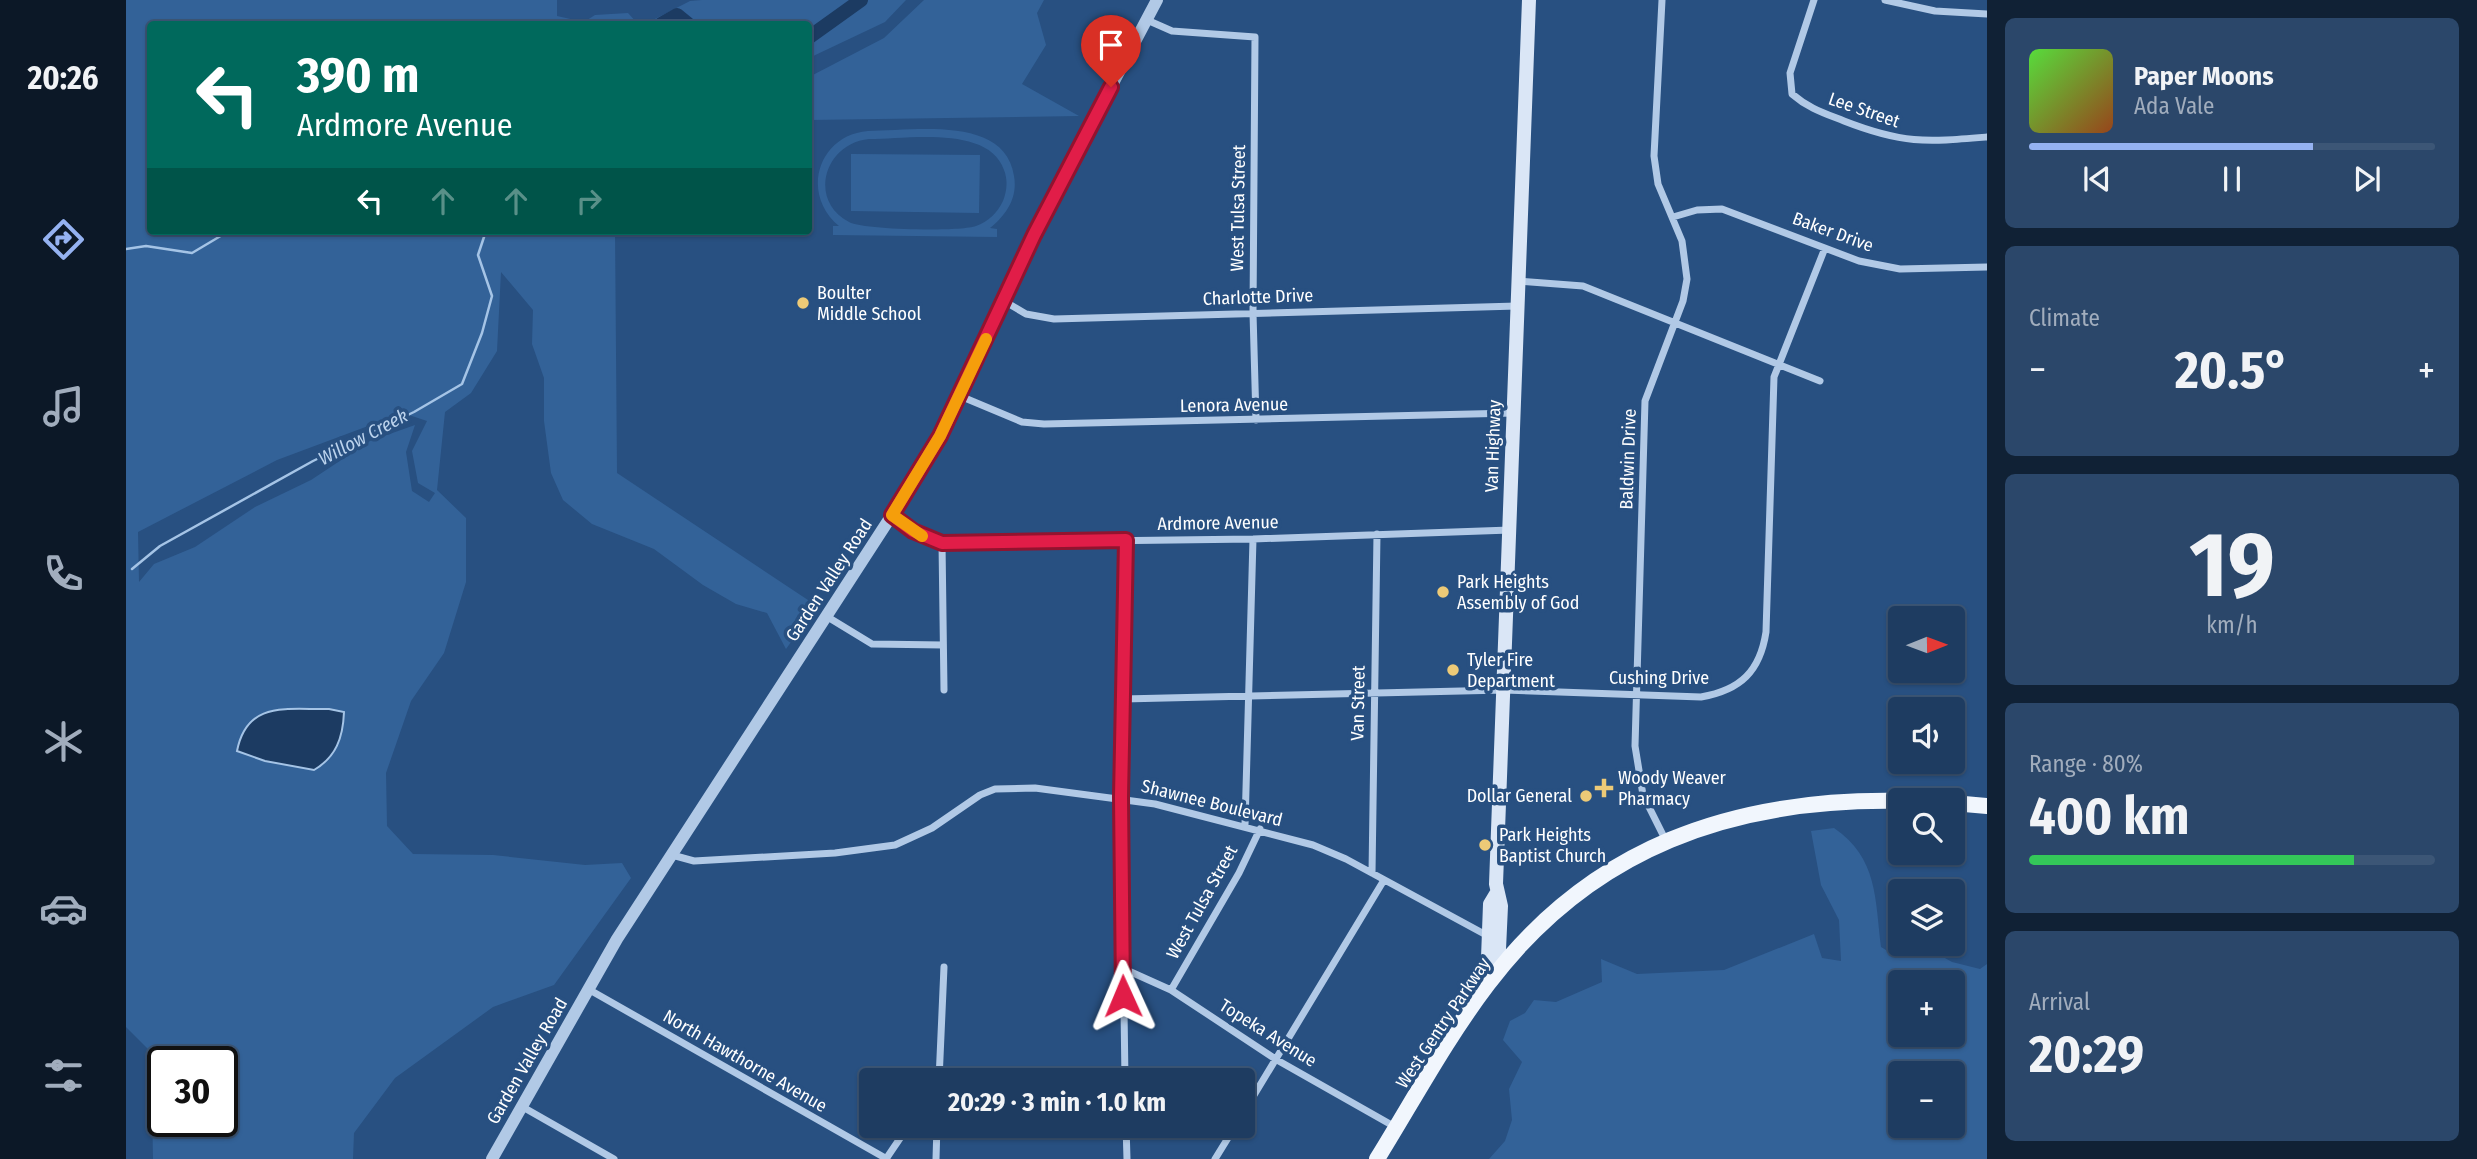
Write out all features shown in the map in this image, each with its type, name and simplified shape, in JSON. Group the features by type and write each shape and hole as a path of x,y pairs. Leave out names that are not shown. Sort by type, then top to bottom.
{"main road":[{"name":"Van Highway","path":"1498,971 1501,906 1496,894 1529,0"},
{"name":"West Gentry Parkway","path":"1377,1159 1487,985 1536,929 1577,895 1610,872 1666,841 1725,820 1801,804 1888,801"},
{"path":"1965,804 1987,806"},
{"name":"Van Highway","path":"1487,985 1490,904 1496,894"}],"street":[{"name":"Garden Valley Road","path":"492,1159 588,989 671,855 925,464 960,396 1048,206 1157,0"},
{"name":"Baldwin Drive","path":"1662,0 1654,156 1658,184 1682,241 1687,279 1645,401 1635,764 1643,795 1666,841"},
{"name":"Lee Street","path":"1814,0 1790,74 1793,94 1807,107 1887,137 1930,142 1987,137"},
{"path":"1885,0 1936,11 1987,13"},
{"name":"West Tulsa Street","path":"1147,20 1172,31 1255,37 1252,313 1256,420"},
{"name":"Baker Drive","path":"1672,218 1697,210 1721,209 1859,261 1900,269 1987,267"},
{"name":"Cushing Drive","path":"1123,699 1504,690 1701,697 1715,695 1731,688 1758,666 1766,632 1776,365 1825,248"},
{"path":"1518,281 1583,286 1820,382"},
{"name":"Charlotte Drive","path":"1003,300 1026,314 1054,319 1517,306"},
{"name":"Lenora Avenue","path":"960,396 1022,422 1044,424 1514,413"},
{"name":"Ardmore Avenue","path":"892,515 913,531 942,543 1253,539 1510,530"},
{"name":"Van Street","path":"1372,873 1377,534"},
{"name":"West Tulsa Street","path":"1245,825 1253,539"},
{"path":"1125,1068 1121,797 1126,540"},
{"path":"942,543 944,690"},
{"path":"826,616 872,644 943,645"},
{"name":"Shawnee Boulevard","path":"671,855 695,861 884,847 915,837 964,803 1005,788 1035,788 1121,797 1245,825 1313,845 1372,873 1489,937"},
{"name":"West Tulsa Street","path":"1171,990 1239,873 1260,829"},
{"path":"1255,1095 1384,880"},
{"path":"940,1068 944,967"},
{"name":"Topeka Avenue","path":"1122,968 1171,990 1277,1060 1397,1128"},
{"name":"North Hawthorne Avenue","path":"588,989 887,1159"},
{"path":"521,1107 614,1159"},
{"path":"887,1159 901,1138"},
{"path":"936,1159 937,1138"},
{"path":"1126,1138 1127,1159"},
{"path":"1214,1159 1228,1138"}],"shaded area":[{"path":"126,0 557,0 557,16 580,21 147,21 147,235 615,235 617,473 817,606 786,649 767,613 736,604 703,585 654,549 592,524 563,500 551,473 544,421 544,378 532,344 533,310 501,272 497,351 471,393 445,412 437,490 466,518 466,582 444,653 411,701 386,773 387,826 413,854 493,855 585,865 622,863 631,878 554,985 493,1007 395,1078 354,1133 353,1159 153,1159 153,1137 238,1137 238,1046 147,1048 126,1027","holes":["403,413 427,421 412,451 418,483 435,493 429,502 412,491 406,452 415,425 370,441 311,480 255,507 195,547 154,564 139,582 138,532 277,460"]},
{"path":"906,0 885,22 812,57 812,21 651,21 690,1"},
{"path":"924,0 1044,0 1037,13 1046,45 1022,84 1079,116 812,120 812,75 884,38"},
{"path":"628,13 635,21 586,21 595,15"},
{"path":"932,129 976,135 994,143 1007,157 1015,184 1010,205 990,228 997,229 997,237 833,235 833,226 839,226 827,213 820,198 820,168 837,143 851,135 868,131","holes":["945,138 965,140 982,146 995,156 1004,170 1006,189 1001,205 985,222 967,228 892,228 849,222 836,212 828,200 825,187 827,174 832,161 841,151 854,143 869,139"]},
{"path":"851,154 980,155 979,213 851,211"},
{"path":"284,709 329,709 344,712 342,730 333,753 314,770 265,761 237,751 242,735 259,716"},
{"path":"1834,828 1859,852 1867,866 1875,896 1881,947 1888,951 1888,956 1941,956 1952,962 1980,969 1987,964 1987,1159 1489,1159 1505,1141 1512,1120 1509,1089 1522,1062 1503,1040 1510,1021 1525,1013 1534,1000 1556,1002 1602,982 1601,959 1637,974 1724,970 1814,934 1822,958 1841,961 1839,920 1821,885 1811,831"}],"waterway":[{"name":"Willow Creek","path":"812,35 861,0"},
{"name":"Willow Creek","path":"666,21 677,15 684,21"},
{"path":"126,249 146,246 192,253 222,235"},
{"name":"Willow Creek","path":"132,569 160,546 313,461 414,412 462,384 482,333 492,296 478,255 485,235"}],"slow traffic":[{"path":"922,536 892,515 940,436 986,339"}],"place":[{"name":"Boulter Middle School","path":"803,303"},
{"name":"Park Heights Assembly of God","path":"1443,592"},
{"name":"Tyler Fire Department","path":"1453,670"},
{"name":"Woody Weaver Pharmacy","path":"1604,788"},
{"name":"Dollar General","path":"1586,796"},
{"name":"Park Heights Baptist Church","path":"1485,845"}],"route":[{"path":"1111,87 1034,235 940,436 892,515 913,531 942,543 1126,540 1121,797 1123,996"}]}
